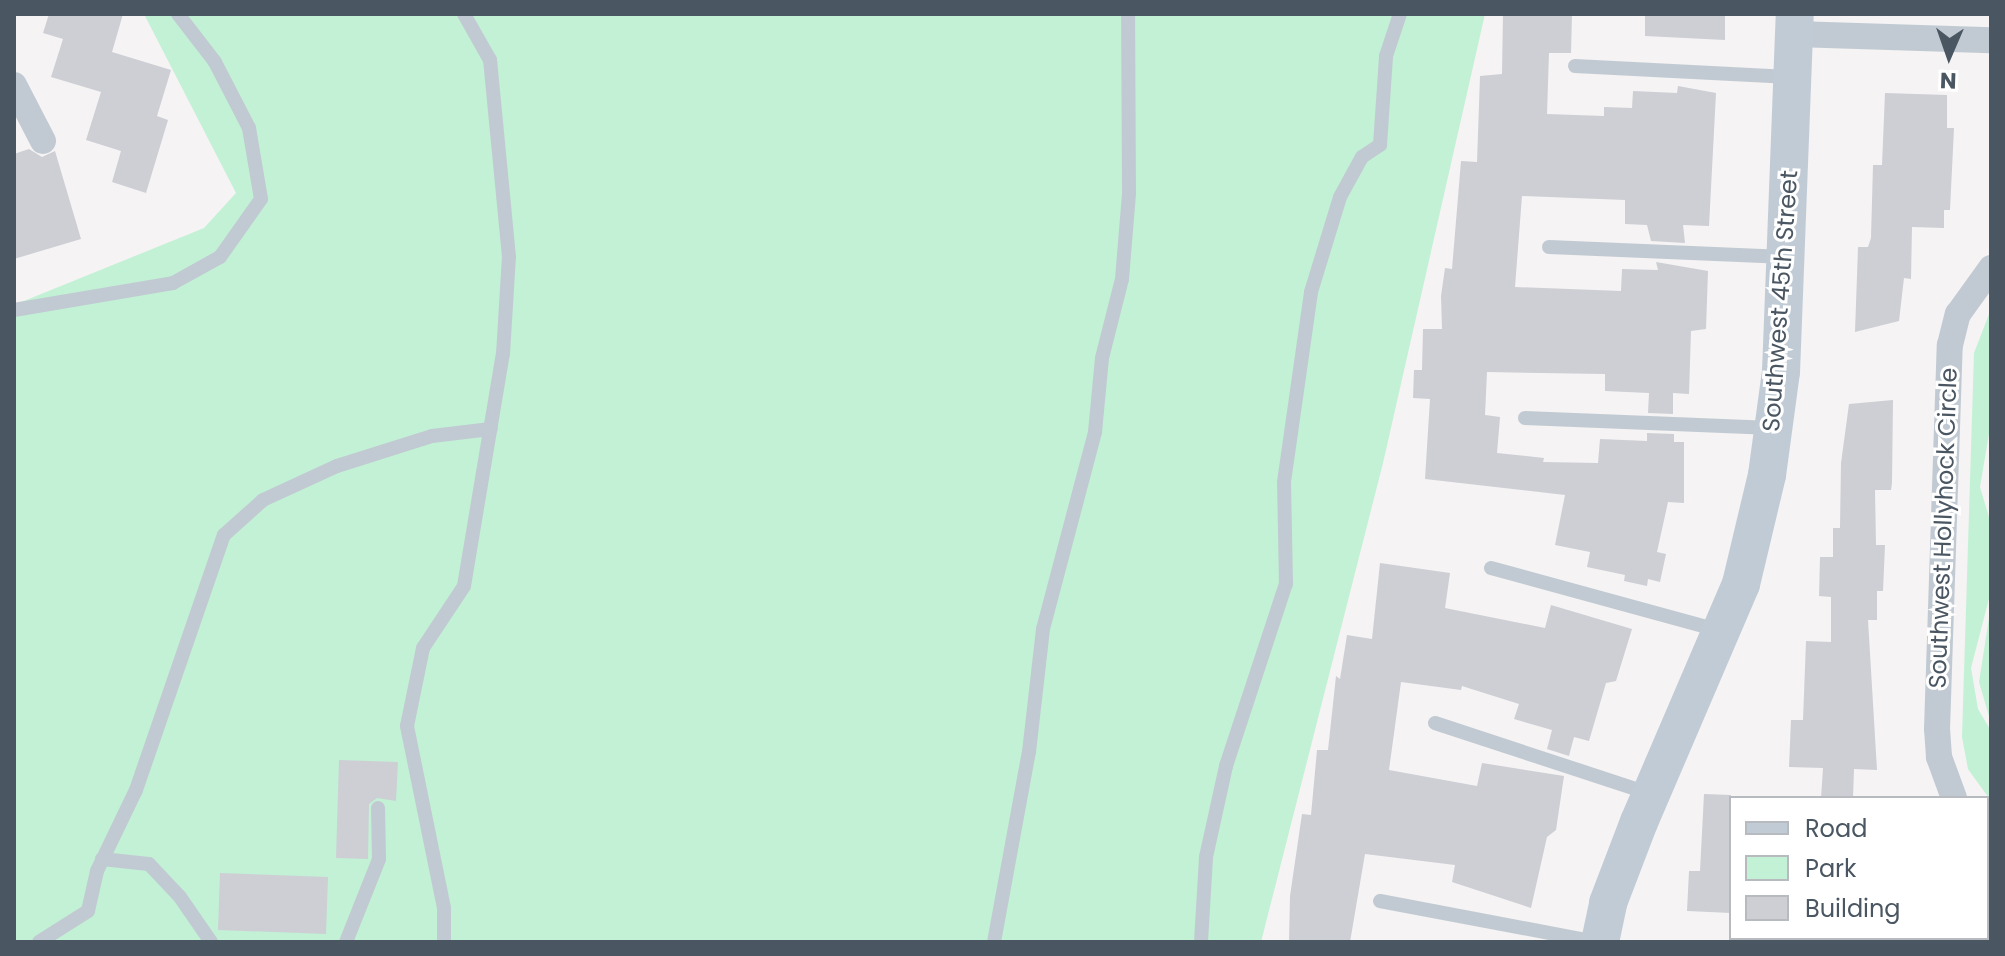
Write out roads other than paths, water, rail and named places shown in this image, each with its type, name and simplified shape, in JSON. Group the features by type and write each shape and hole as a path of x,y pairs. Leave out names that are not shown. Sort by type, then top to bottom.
{"street":[{"path":"1795,24 1991,40"},
{"name":"Southwest 45th Street","path":"1598,942 1608,903 1741,584 1773,428 1785,257 1795,24"},
{"path":"14,85 43,141"},
{"name":"Southwest Hollyhock Circle","path":"1953,796 1939,757 1937,729 1950,345 1958,314 1991,268"}],"lane":[{"path":"14,310 173,283 220,257 261,199 249,128 215,62 178,14"},
{"path":"444,942 444,908 407,726 423,648 464,586 491,429 509,257 490,60 464,14"},
{"path":"994,942 1029,752 1043,629 1095,432 1102,358 1122,279 1129,193 1128,14"},
{"path":"1201,942 1206,857 1226,766 1286,584 1284,482 1311,292 1340,197 1362,157 1380,145 1386,56 1400,14"},
{"path":"1575,66 1793,77"},
{"path":"1549,247 1785,257"},
{"path":"1525,418 1773,428"},
{"path":"39,942 88,911 102,859 136,790 224,535 263,500 337,466 432,436 491,429"},
{"path":"1491,568 1722,631"},
{"path":"1435,723 1652,795"},
{"path":"346,942 379,859 378,808"},
{"path":"102,859 149,864 180,897 211,942"},
{"path":"1380,901 1598,942"}]}
